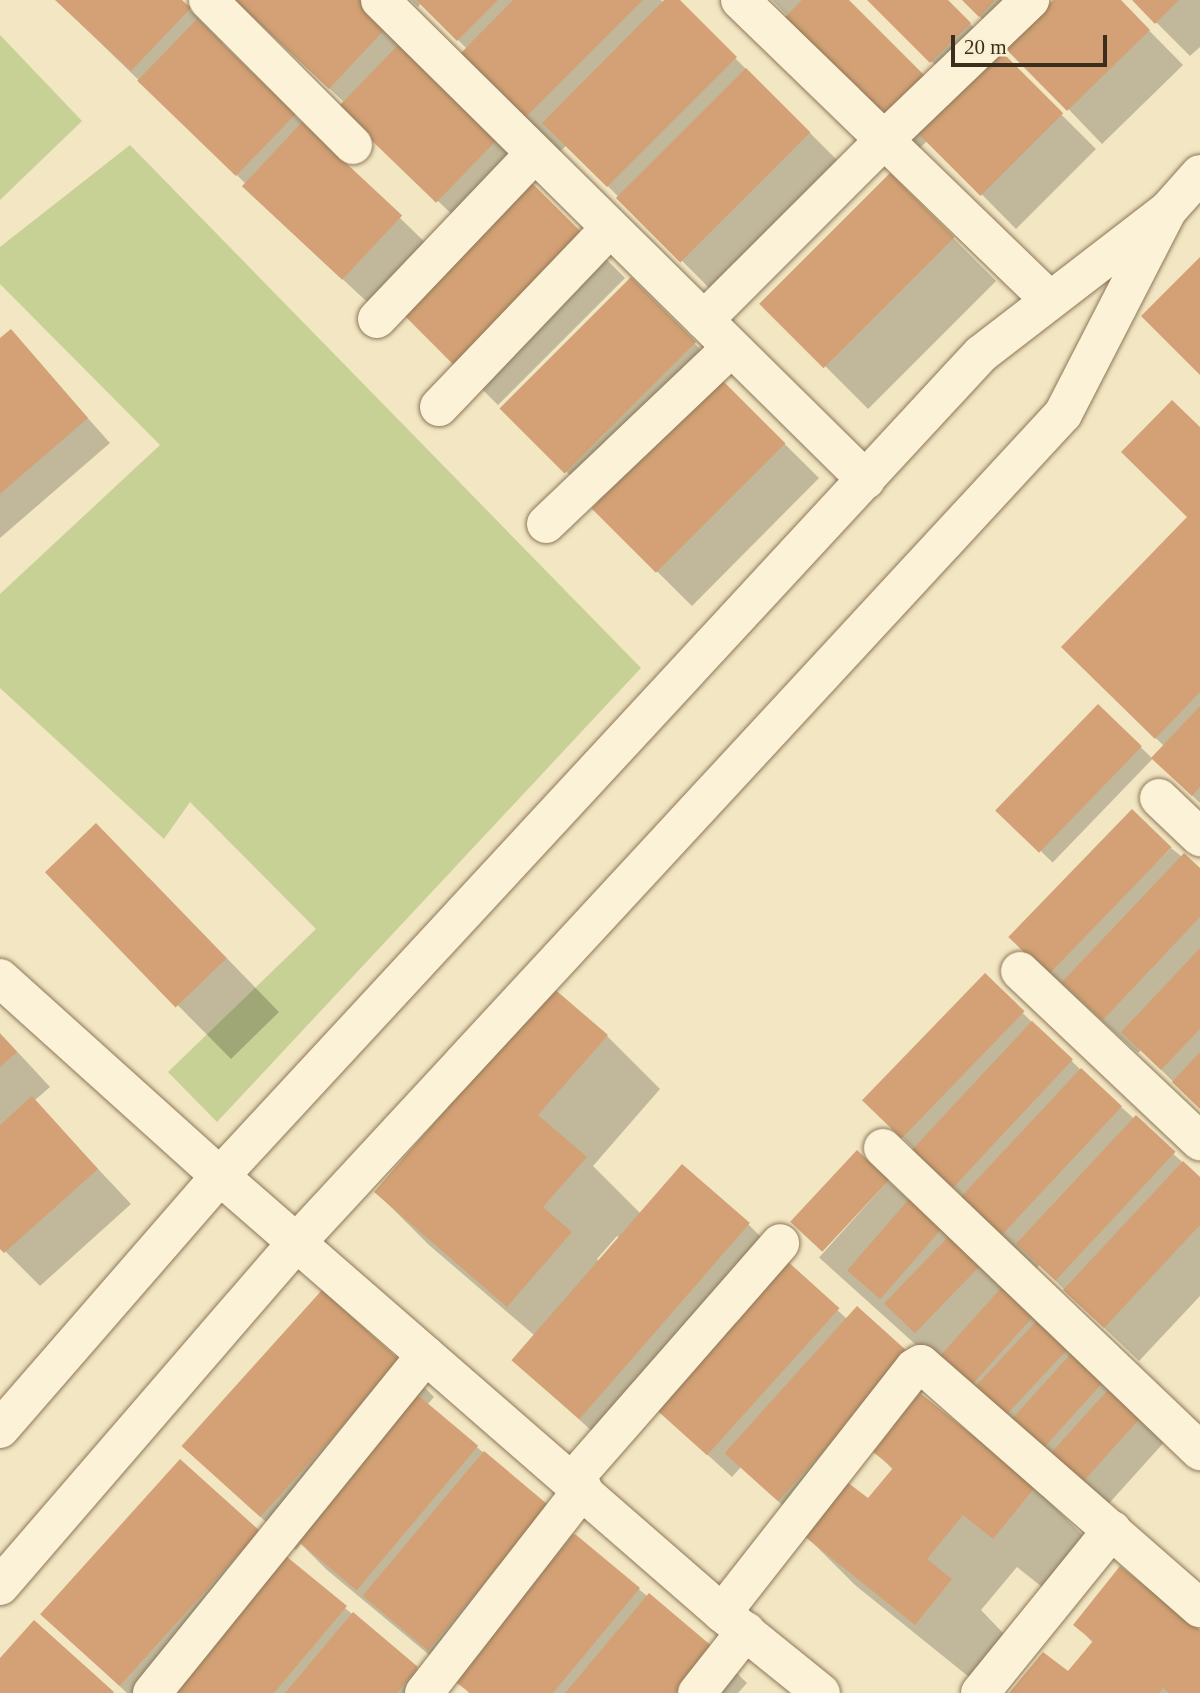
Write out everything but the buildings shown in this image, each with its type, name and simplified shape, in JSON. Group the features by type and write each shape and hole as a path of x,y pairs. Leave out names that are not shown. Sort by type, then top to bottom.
{"street":[{"path":"208,0 353,145"},
{"path":"380,0 866,480"},
{"path":"704,320 883,141 1030,0"},
{"path":"761,7 883,141 1050,300"},
{"path":"377,319 534,154"},
{"path":"0,1429 220,1176 981,354 1168,210 1200,174"},
{"path":"0,1586 297,1242 1063,414 1168,210"},
{"path":"439,407 610,228"},
{"path":"546,524 731,348"},
{"path":"1159,798 1200,837"},
{"path":"1020,971 1200,1141"},
{"path":"0,978 220,1176 734,1622 821,1693"},
{"path":"883,1148 1200,1451"},
{"path":"424,1693 577,1485 780,1243"},
{"path":"152,1693 426,1355"},
{"path":"696,1693 734,1622 914,1368 921,1364 1200,1608"},
{"path":"980,1693 1112,1530"}],"green space":[{"path":"0,35 82,121 0,200"},
{"path":"130,145 641,668 217,1122 168,1072 316,929 190,802 164,839 0,688 0,594 160,445 0,284 0,247"}]}
